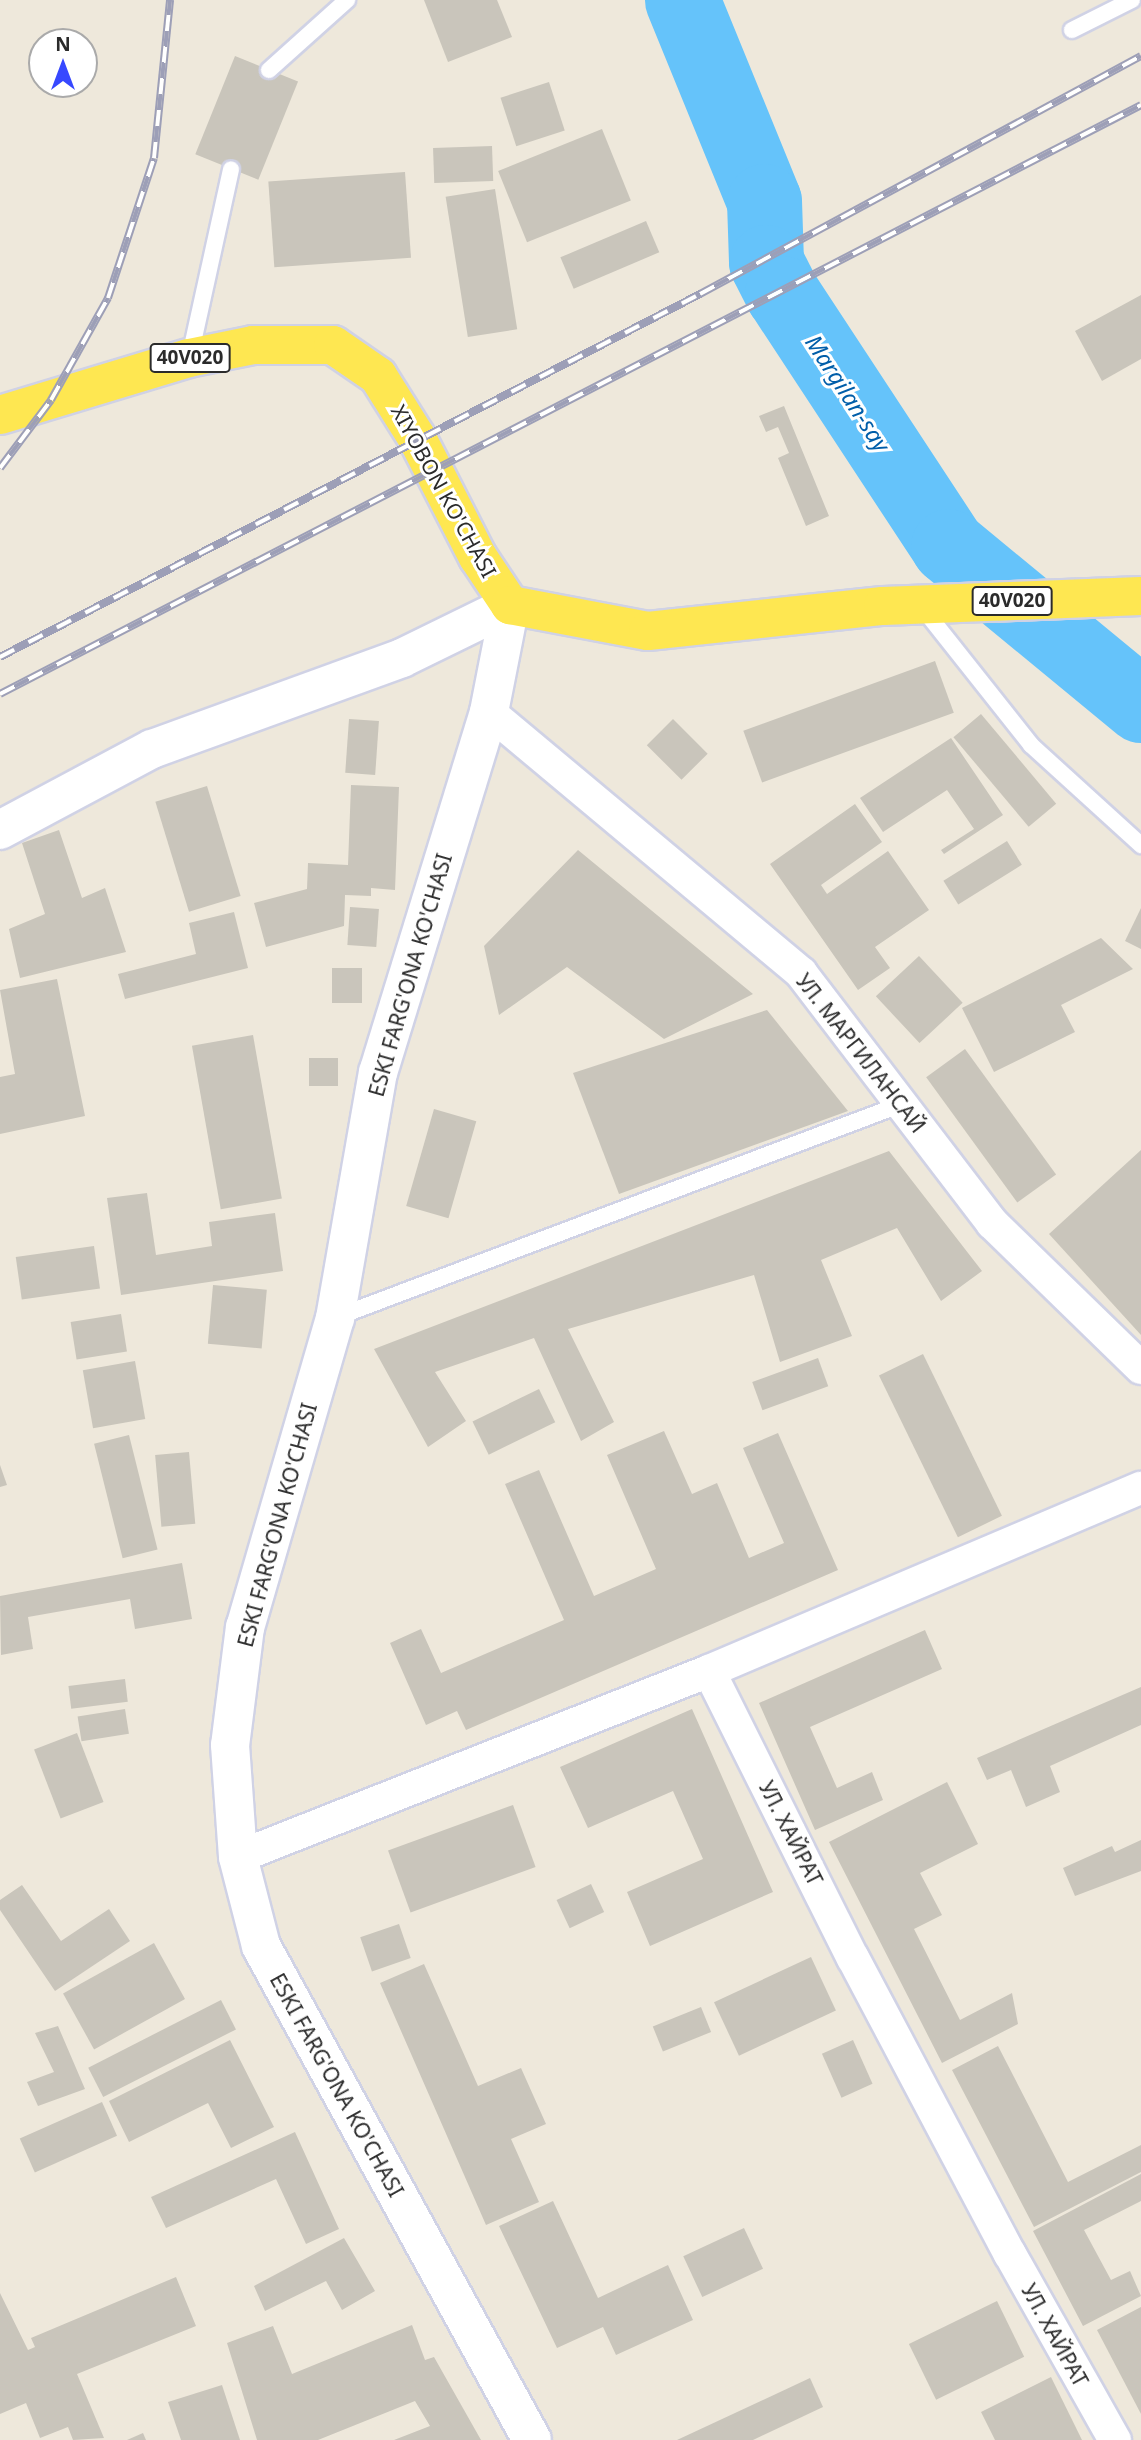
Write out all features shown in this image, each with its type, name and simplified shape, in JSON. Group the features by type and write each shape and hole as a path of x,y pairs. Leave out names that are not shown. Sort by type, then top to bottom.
{"main road":[{"name":"XIYOBON KO'CHASI","path":"189,358 253,345 333,345 378,376 417,438 478,557 510,605"},
{"name":"40V020","path":"0,415 189,358"},
{"name":"40V020","path":"510,605 648,631 901,605 1141,596"},
{"name":"ESKI FARG'ONA KO'CHASI","path":"510,605 489,712 377,1072 335,1318 245,1627 230,1745 238,1857 261,1946 532,2440"},
{"path":"0,830 152,749 402,658 510,605"}],"street":[{"name":"УЛ. МАРГИЛАНСАЙ","path":"489,712 802,973 992,1223 1141,1368"},
{"path":"238,1857 709,1671 1139,1494"},
{"name":"УЛ. ХАЙРАТ","path":"709,1671 859,1970 1010,2254 1115,2440"}],"lane":[{"path":"269,70 347,0"},
{"path":"1072,30 1132,0"},
{"path":"189,358 231,169"},
{"path":"901,605 1031,745 1141,845"},
{"path":"335,1318 902,1104"}],"building":[{"path":"424,0 497,0 512,37 448,62"},
{"path":"235,56 298,81 258,180 195,154"},
{"path":"549,82 565,131 516,146 500,98"},
{"path":"602,129 631,200 527,242 498,171"},
{"path":"492,146 493,181 434,183 433,148"},
{"path":"405,172 411,258 274,267 268,182"},
{"path":"495,189 517,329 468,337 446,197"},
{"path":"646,221 659,252 574,289 560,257"},
{"path":"1141,295 1141,359 1102,381 1075,331"},
{"path":"784,406 829,516 806,526 778,458 789,453 778,427 766,432 759,416"},
{"path":"935,661 954,713 762,782 743,731"},
{"path":"981,714 1056,804 1029,827 953,737"},
{"path":"349,719 379,721 375,775 345,773"},
{"path":"673,719 708,754 681,780 647,745"},
{"path":"951,738 1003,815 944,854 941,850 974,829 947,790 883,832 860,798"},
{"path":"351,785 399,787 395,890 371,888 371,896 345,895 344,926 266,947 254,903 307,889 308,863 348,865"},
{"path":"207,786 241,896 189,912 155,802"},
{"path":"855,804 882,842 821,885 827,894 888,851 929,910 875,947 890,968 858,990 770,864"},
{"path":"59,830 82,898 105,888 126,952 20,978 9,929 45,914 22,843"},
{"path":"1007,841 1022,865 958,904 943,881"},
{"path":"578,850 753,994 664,1039 567,967 499,1015 484,946"},
{"path":"350,907 379,909 376,947 347,945"},
{"path":"1141,908 1141,949 1125,941"},
{"path":"234,912 248,968 125,999 118,974 196,954 189,923"},
{"path":"1101,938 1133,969 1061,1005 1075,1032 994,1072 962,1008"},
{"path":"919,956 963,1003 919,1043 876,996"},
{"path":"332,968 362,968 362,1003 332,1003"},
{"path":"57,979 85,1116 0,1134 0,1077 15,1074 0,990"},
{"path":"767,1010 848,1111 619,1194 573,1073"},
{"path":"253,1035 282,1198 221,1209 192,1046"},
{"path":"965,1049 1056,1174 1017,1203 926,1077"},
{"path":"309,1058 338,1058 338,1086 309,1086"},
{"path":"434,1109 476,1121 448,1218 406,1206"},
{"path":"1141,1150 1141,1335 1049,1234"},
{"path":"889,1151 982,1271 941,1301 897,1228 821,1260 852,1336 780,1362 754,1275 568,1329 614,1422 581,1441 534,1338 435,1372 466,1421 428,1447 374,1349"},
{"path":"147,1193 156,1255 212,1246 209,1222 275,1213 283,1271 121,1295 107,1198"},
{"path":"94,1246 100,1289 22,1300 16,1257"},
{"path":"213,1285 267,1290 262,1348 208,1344"},
{"path":"121,1314 127,1352 77,1360 71,1322"},
{"path":"923,1354 1002,1516 958,1537 879,1375"},
{"path":"818,1358 828,1386 762,1410 752,1382"},
{"path":"135,1361 145,1419 93,1428 83,1370"},
{"path":"539,1389 555,1422 489,1455 472,1421"},
{"path":"664,1431 692,1494 717,1483 749,1558 784,1543 743,1448 778,1433 838,1570 466,1730 457,1711 426,1725 390,1643 421,1629 441,1673 564,1620 505,1484 539,1470 594,1596 656,1569 607,1455"},
{"path":"129,1435 158,1549 123,1558 94,1444"},
{"path":"189,1452 195,1524 161,1527 155,1455"},
{"path":"0,1465 7,1485 0,1487"},
{"path":"182,1563 192,1619 135,1629 130,1599 28,1617 33,1649 1,1655 0,1596"},
{"path":"925,1630 942,1669 810,1727 837,1788 872,1772 883,1800 815,1830 759,1703"},
{"path":"125,1679 128,1702 71,1709 68,1686"},
{"path":"1141,1687 1141,1725 1050,1766 1060,1792 1026,1807 1011,1770 987,1780 977,1758"},
{"path":"125,1709 129,1734 82,1741 78,1717"},
{"path":"692,1709 773,1892 650,1946 627,1892 703,1859 673,1791 588,1828 560,1767"},
{"path":"77,1733 104,1802 61,1819 34,1749"},
{"path":"947,1782 978,1844 920,1873 942,1915 914,1929 960,2020 1012,1993 1018,2024 942,2063 829,1842"},
{"path":"513,1805 536,1867 411,1913 388,1850"},
{"path":"1141,1840 1141,1871 1075,1896 1063,1868 1112,1846 1115,1852"},
{"path":"591,1884 604,1912 570,1928 557,1900"},
{"path":"22,1885 61,1941 109,1909 130,1941 55,1991 0,1910 0,1900"},
{"path":"399,1924 411,1958 372,1971 360,1937"},
{"path":"154,1943 185,1999 94,2049 63,1993"},
{"path":"811,1957 836,2010 739,2056 714,2002"},
{"path":"424,1964 478,2086 521,2068 546,2124 511,2139 539,2202 486,2225 380,1983"},
{"path":"221,2000 236,2029 103,2097 88,2068"},
{"path":"701,2007 711,2032 663,2052 653,2026"},
{"path":"58,2026 85,2089 38,2106 27,2082 54,2072 35,2033"},
{"path":"230,2040 274,2127 231,2148 208,2103 129,2142 109,2101"},
{"path":"853,2040 873,2084 841,2098 822,2054"},
{"path":"998,2046 1068,2182 1141,2145 1141,2172 1034,2227 952,2070"},
{"path":"102,2102 117,2136 35,2172 20,2139"},
{"path":"295,2132 339,2229 306,2244 276,2179 166,2228 151,2197"},
{"path":"1141,2174 1141,2201 1084,2230 1111,2280 1130,2271 1141,2296 1083,2326 1033,2231"},
{"path":"553,2201 598,2298 668,2265 693,2320 616,2355 603,2327 557,2348 499,2226"},
{"path":"744,2228 763,2269 702,2297 683,2256"},
{"path":"344,2238 375,2291 342,2310 326,2281 265,2311 254,2286"},
{"path":"176,2277 196,2326 77,2374 104,2438 73,2440 68,2427 40,2438 26,2403 0,2414 0,2293 28,2350 35,2347 31,2338"},
{"path":"997,2301 1024,2357 936,2400 909,2344"},
{"path":"1141,2307 1141,2414 1097,2330"},
{"path":"412,2325 425,2360 434,2357 481,2440 394,2440 430,2426 415,2401 318,2440 257,2440 227,2343 273,2326 292,2374"},
{"path":"1051,2377 1082,2440 995,2440 981,2412"},
{"path":"810,2378 823,2407 753,2440 677,2440"},
{"path":"222,2385 240,2440 181,2440 168,2402"},
{"path":"143,2433 146,2440 127,2440"}],"waterway":[{"name":"Margilan-say","path":"682,0 764,201 766,262 782,293 948,546 1141,705"}],"railway":[{"path":"0,468 51,400 108,298 154,158 170,0"},
{"path":"0,657 700,294 1141,56"},
{"path":"0,694 1141,105"}]}
